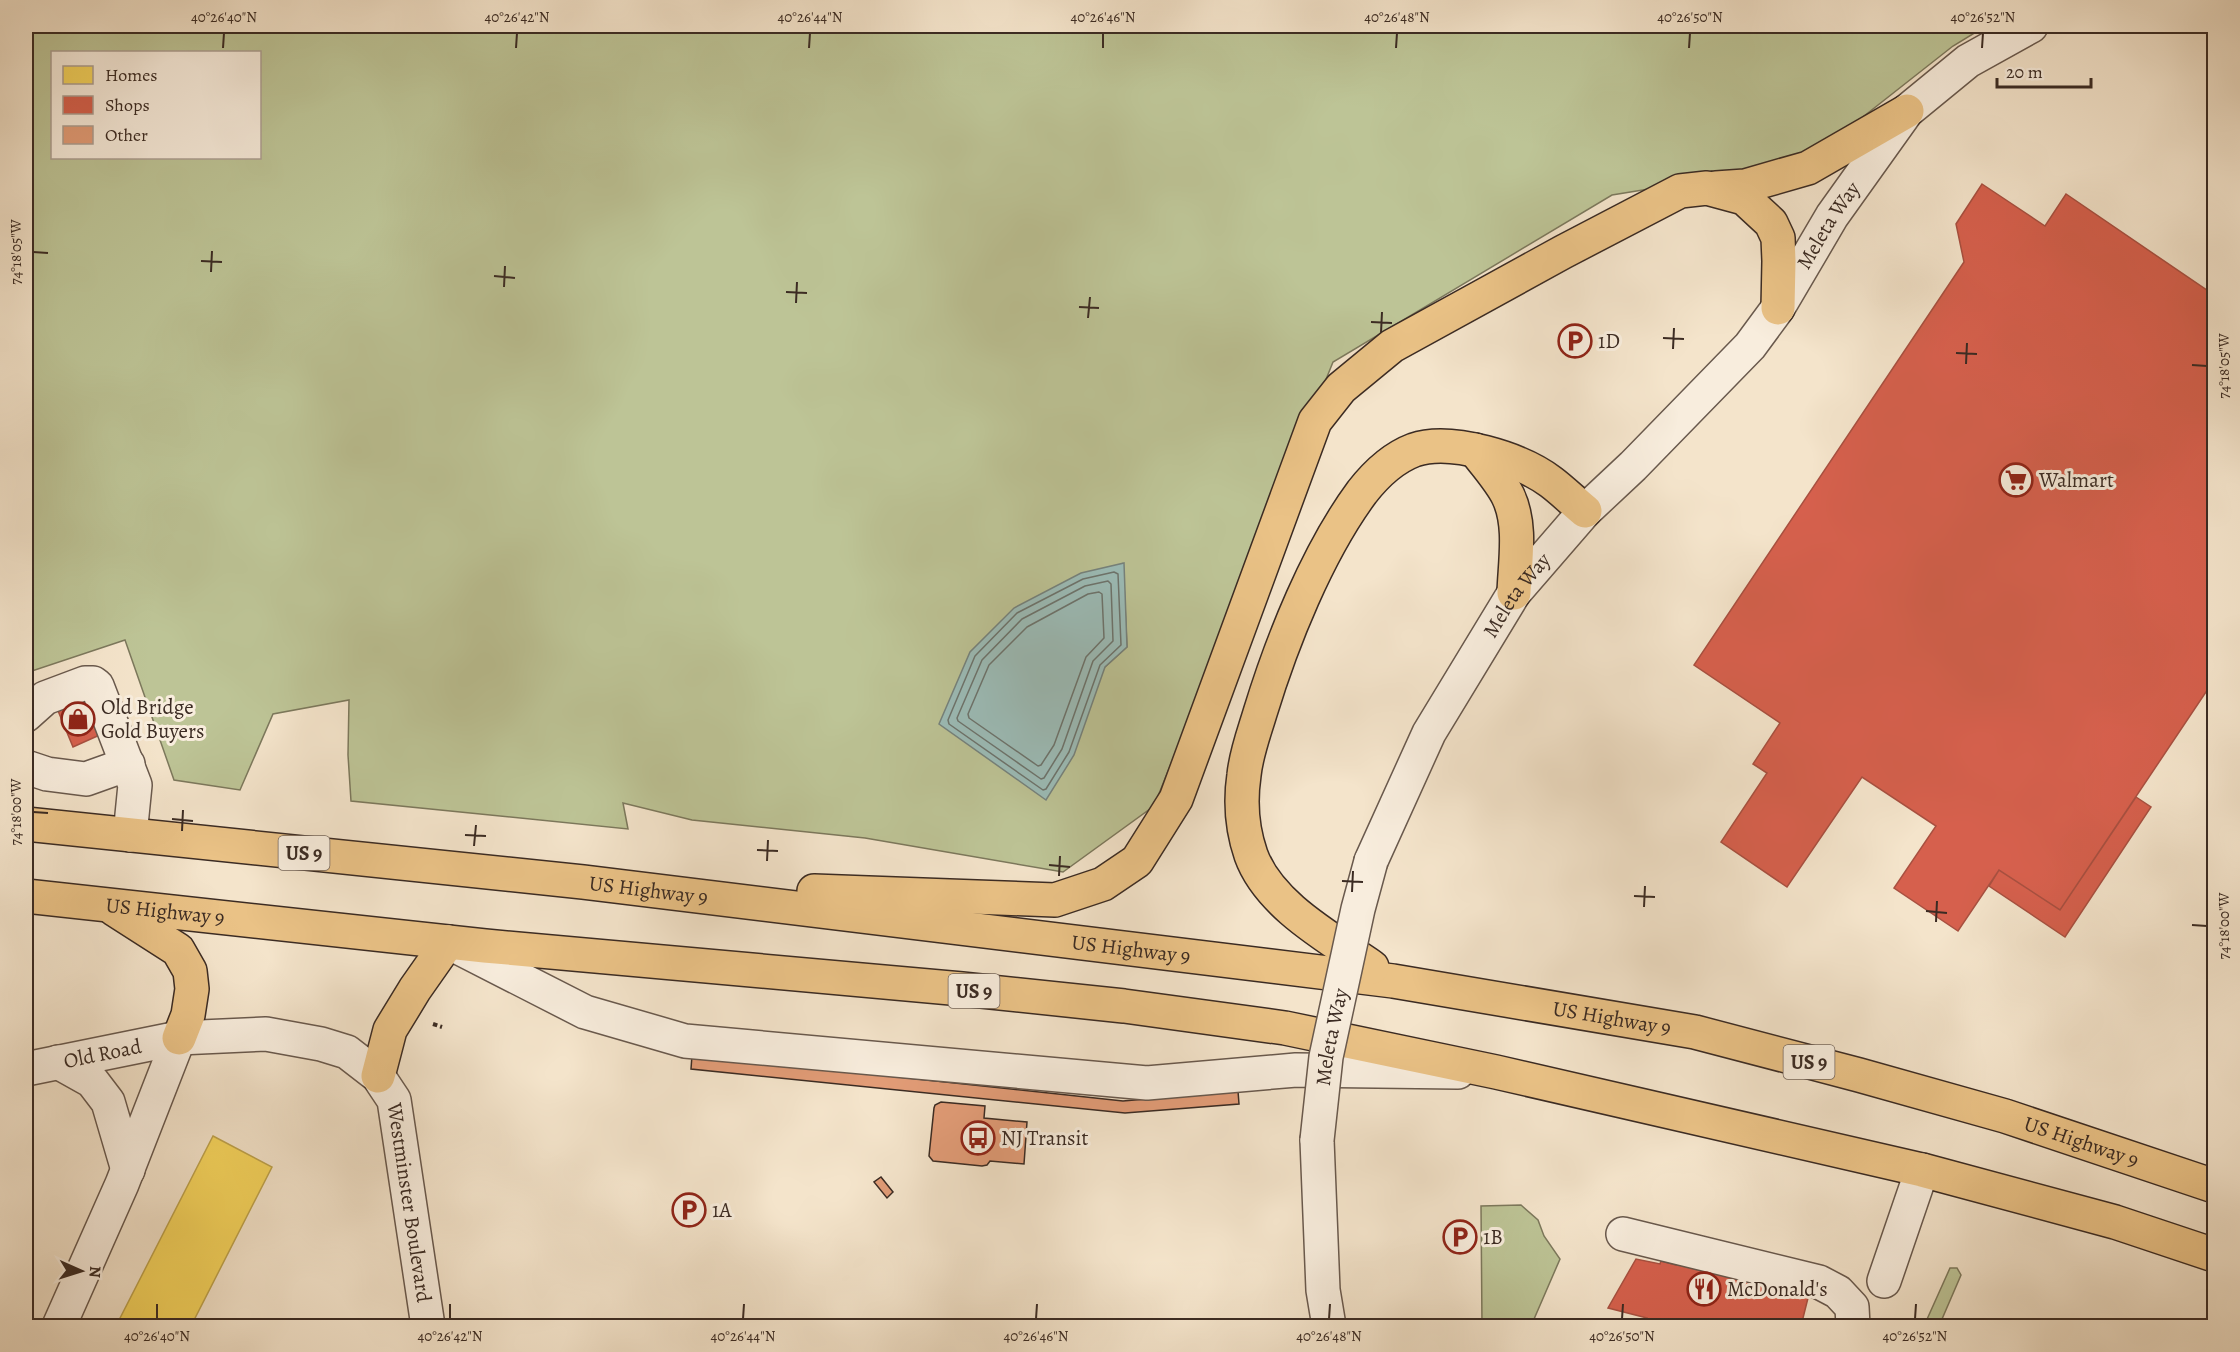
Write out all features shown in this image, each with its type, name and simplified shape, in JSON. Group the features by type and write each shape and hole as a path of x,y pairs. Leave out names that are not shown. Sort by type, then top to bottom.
{"highway":[{"path":"583,882 1055,900 1103,884 1137,861 1176,799 1315,421 1341,388 1392,346 1680,191 1745,186 1808,168 1907,111"},
{"path":"1707,188 1744,198 1771,223 1778,238 1779,250 1778,308"},
{"path":"1394,981 1305,921 1283,903 1252,858 1244,832 1241,801 1244,771 1270,680 1317,569 1340,527 1363,492 1382,470 1397,458 1416,449 1438,445 1475,450 1532,470 1551,481 1585,511"},
{"path":"1475,450 1508,496 1513,511 1516,527 1514,594"},
{"name":"US Highway 9","path":"26,824 583,882 1394,981 1695,1032 2005,1116 2214,1186"},
{"name":"US Highway 9","path":"26,896 448,942 962,989 1124,1006 1285,1028 1496,1072 1922,1170 2115,1222 2214,1254"},
{"path":"108,904 178,950 190,971 192,989 188,1015 180,1038"},
{"path":"378,1076 390,1030 448,942"}],"street":[{"name":"Meleta Way","path":"1329,1326 1323,1290 1317,1140 1326,1057 1358,909 1371,861 1429,733 1514,594 1585,511 1633,466 1750,346 1778,308 1832,216 1907,111 1968,61 2031,26"},
{"path":"26,715 45,698 85,683 93,683 99,689 135,785 130,835"},
{"path":"26,767 47,774 86,779 128,764"},
{"path":"448,942 585,1012 685,1041 1147,1083 1296,1070 1496,1072"},
{"name":"Westminster Boulevard","path":"180,1038 266,1034 321,1044 346,1052 378,1076 394,1100 428,1326"},
{"path":"59,1326 128,1170 180,1038"},
{"name":"Old Road","path":"26,1069 180,1038"},
{"path":"58,1062 92,1081 108,1102 128,1170"},
{"path":"1884,1281 1922,1170"},
{"path":"1623,1234 1819,1282 1838,1292 1852,1307 1853,1326"}],"green space":[{"path":"26,26 1986,26 1953,46 1803,164 1612,195 1333,362 1154,806 1063,872 865,838 692,820 623,803 628,829 351,801 348,755 349,700 273,714 240,790 174,780 125,640 26,673","holes":["1123,563 1127,647 1105,667"]},
{"path":"1521,1205 1538,1220 1544,1236 1560,1259 1531,1326 1482,1326 1481,1206"},
{"path":"1950,1268 1957,1268 1961,1275 1939,1326 1924,1326"}],"water":[{"path":"1124,563 1127,647 1105,667 1074,755 1046,800 939,724 970,652 1014,608 1081,573"}],"building: Homes":[{"path":"213,1136 272,1167 191,1326 116,1326"}],"building: Shops":[{"name":"Walmart","path":"1982,184 2045,226 2066,194 2214,295 2214,680 2060,910 1999,870 1958,931 1894,888 1936,826 1862,777 1787,887 1721,842 1767,773 1753,764 1780,723 1694,665 1964,262 1956,224"},
{"path":"87,693 104,733 73,747 56,706"},
{"path":"2136,797 2151,807 2065,937 1989,886 1999,870 2060,910"},
{"name":"McDonald's","path":"1678,1257 1809,1294 1801,1326 1661,1326 1645,1322 1647,1318 1608,1308 1636,1259 1676,1265"}],"building: Other":[{"path":"692,1055 1123,1101 1238,1091 1239,1104 1125,1113 691,1069"},
{"name":"NJ Transit","path":"941,1102 985,1106 984,1118 1027,1122 1024,1164 990,1161 987,1165 982,1166 933,1161 929,1156 934,1108"},
{"path":"881,1177 893,1192 887,1198 874,1182"}],"place":[{"name":"1D","path":"1575,341"},
{"name":"Walmart","path":"2016,480"},
{"name":"Old Bridge Gold Buyers","path":"78,719"},
{"name":"NJ Transit","path":"978,1138"},
{"name":"1A","path":"689,1210"},
{"name":"1B","path":"1460,1237"},
{"name":"McDonald's","path":"1704,1289"}]}
